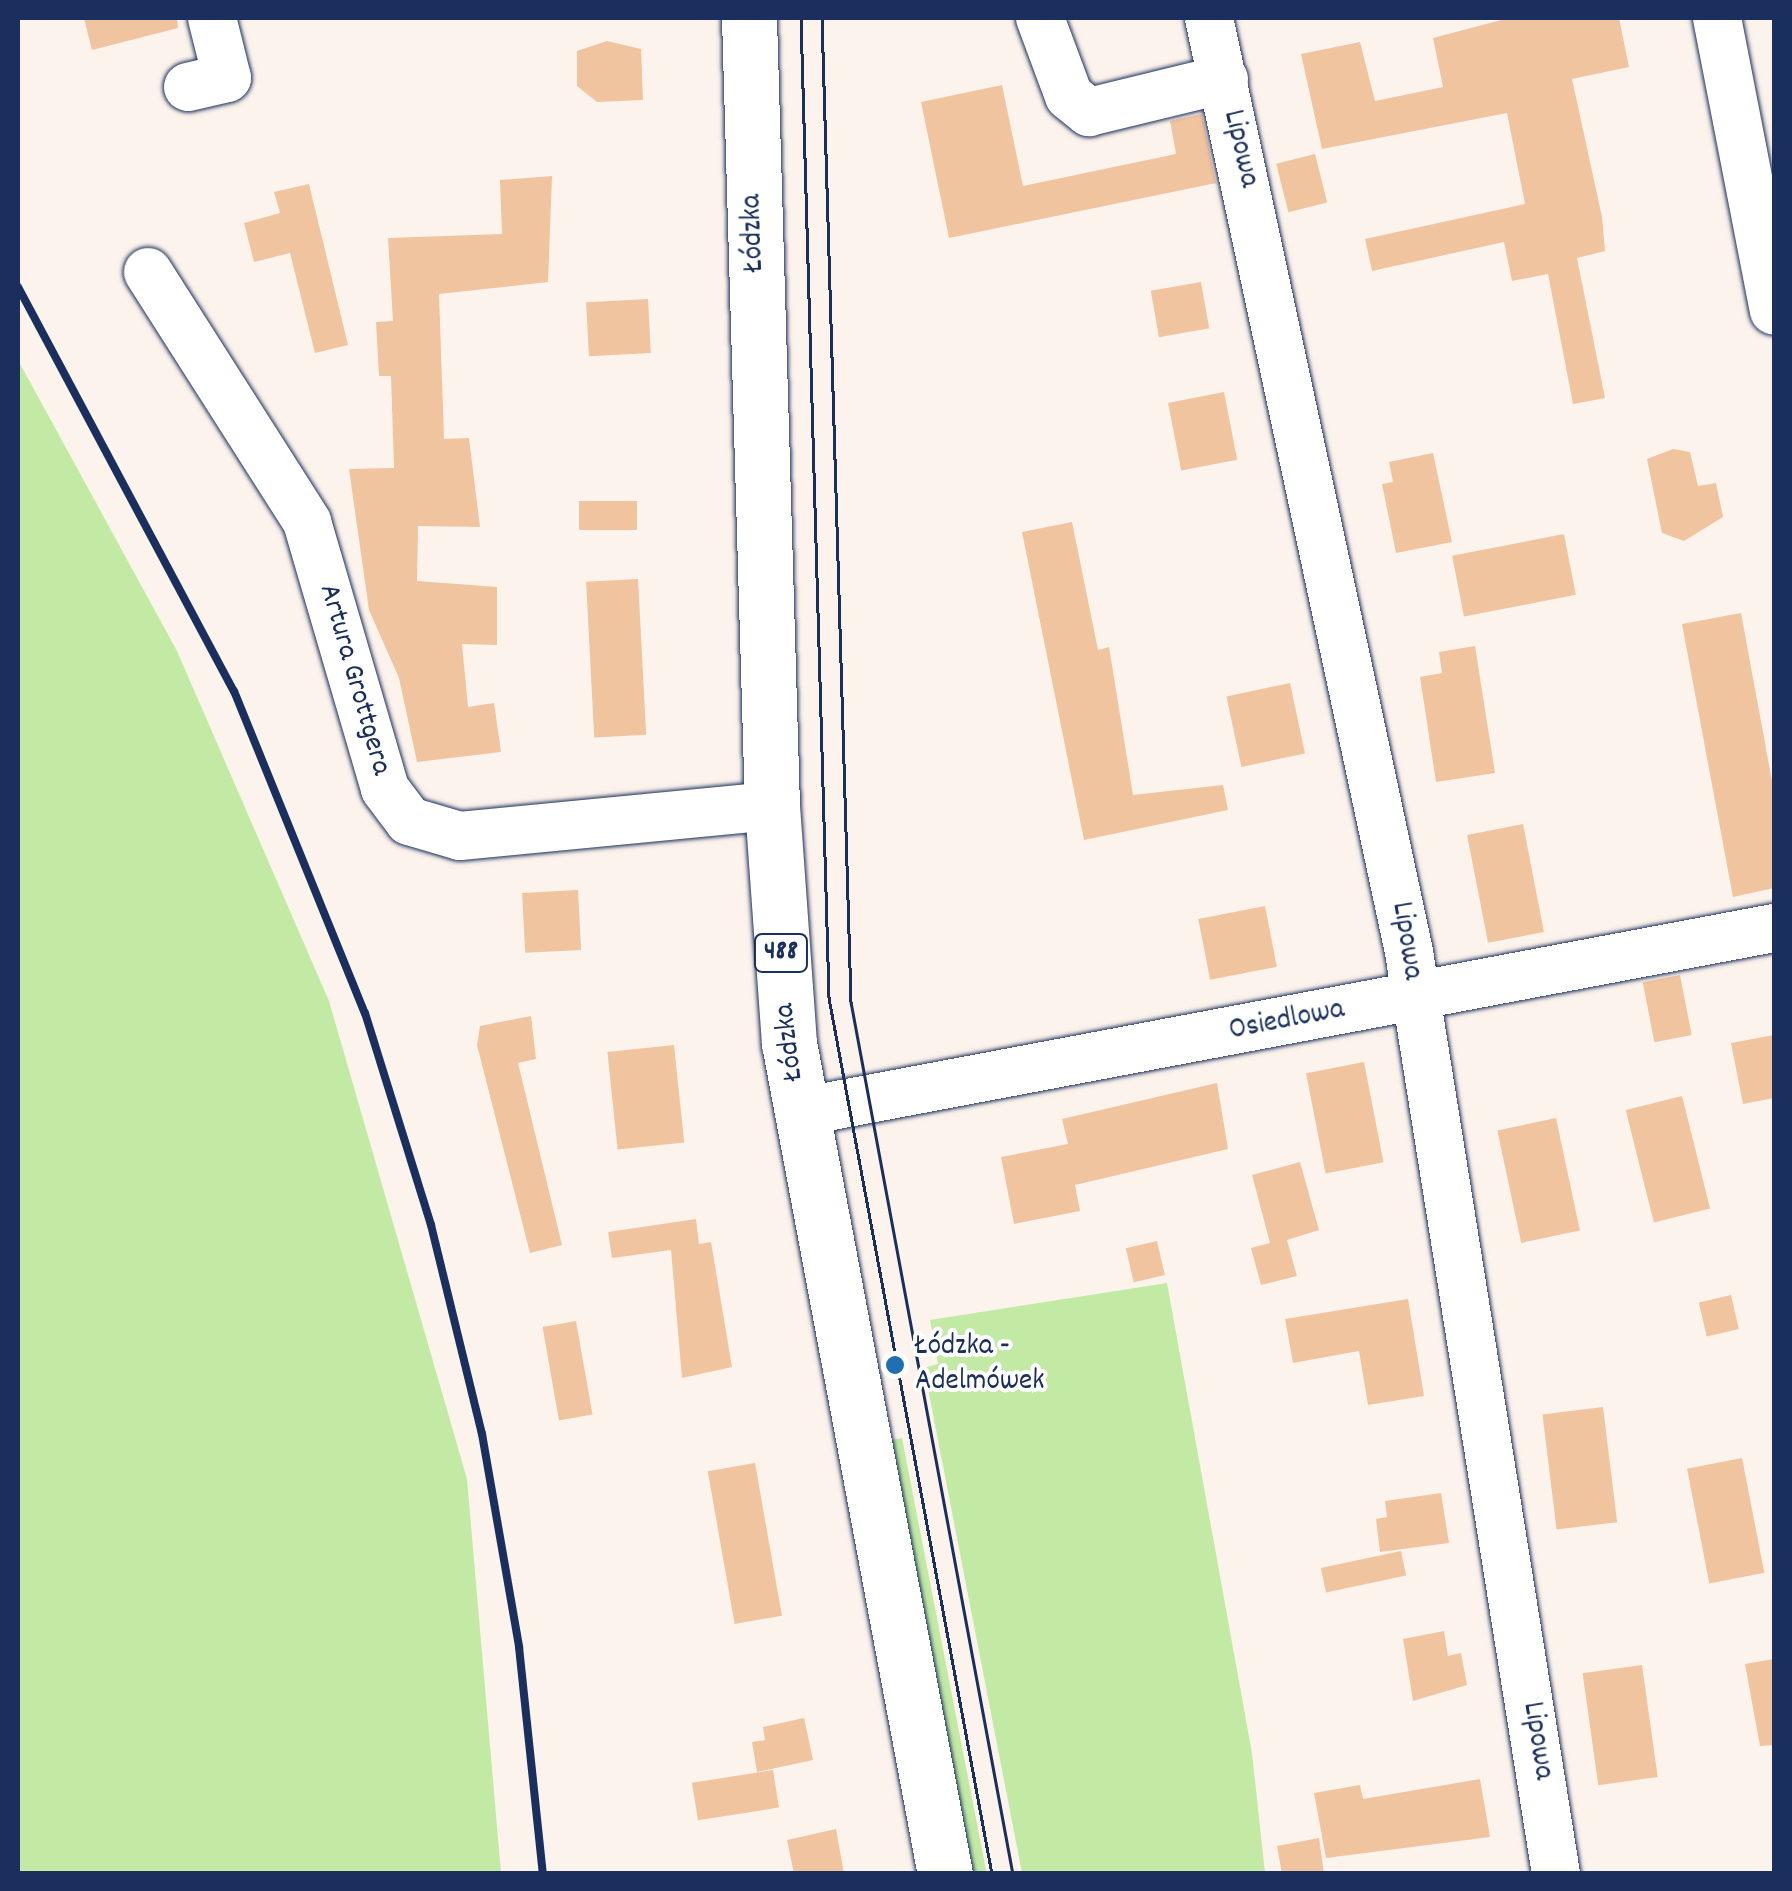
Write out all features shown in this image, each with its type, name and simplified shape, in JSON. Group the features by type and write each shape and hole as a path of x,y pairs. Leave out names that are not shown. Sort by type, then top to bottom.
{"main road":[{"name":"Łódzka","path":"749,18 772,806 800,1112 945,1874"}],"street":[{"path":"188,86 226,78 212,18"},
{"path":"1040,18 1070,96 1089,112 1224,79"},
{"name":"Lipowa","path":"1209,18 1414,998 1556,1874"},
{"path":"1717,18 1774,311"},
{"name":"Artura Grottgera","path":"148,272 307,522 385,789 409,821 460,836 772,806"},
{"name":"Osiedlowa","path":"800,1112 1774,928"}],"green space":[{"path":"18,360 177,651 329,1001 467,1479 501,1873 18,1873"},
{"path":"1167,1283 1252,1753 1265,1873 1022,1873 924,1368 938,1364 930,1320"},
{"path":"902,1438 987,1873 974,1874 889,1440"}],"building":[{"path":"84,18 177,18 178,28 92,50"},
{"path":"1509,18 1619,18 1629,67 1572,79 1602,217 1605,251 1577,258 1605,398 1573,404 1548,274 1512,281 1504,242 1372,271 1365,239 1525,204 1507,113 1322,149 1301,54 1360,42 1375,101 1443,87 1433,38"},
{"path":"607,41 641,49 643,100 597,102 577,86 577,51"},
{"path":"1002,85 1023,186 1176,154 1170,121 1202,114 1216,183 949,238 921,102"},
{"path":"1315,154 1327,203 1288,212 1276,164"},
{"path":"552,176 548,282 439,294 444,439 469,438 480,527 418,526 417,581 497,587 497,645 462,644 468,707 494,703 501,752 417,762 399,678 369,610 349,469 394,468 391,376 379,376 376,322 393,321 388,238 502,234 500,180"},
{"path":"309,184 348,345 315,353 290,253 254,262 244,223 280,213 274,192"},
{"path":"1201,282 1209,328 1159,337 1151,291"},
{"path":"648,299 651,353 589,356 586,302"},
{"path":"1224,392 1237,460 1181,471 1168,403"},
{"path":"1673,449 1690,452 1698,486 1716,483 1723,517 1684,541 1662,533 1647,459"},
{"path":"1433,453 1452,542 1396,553 1382,484 1393,482 1389,462"},
{"path":"579,501 637,501 637,530 579,530"},
{"path":"1072,522 1098,650 1109,647 1133,795 1223,785 1228,810 1084,840 1022,532"},
{"path":"1564,534 1576,595 1464,617 1452,556"},
{"path":"638,579 646,735 594,738 586,582"},
{"path":"1741,613 1774,792 1774,888 1733,897 1682,624"},
{"path":"1475,646 1495,773 1436,782 1420,677 1442,673 1439,652"},
{"path":"1290,683 1305,753 1241,767 1226,697"},
{"path":"1523,824 1544,932 1488,943 1467,835"},
{"path":"578,890 581,950 525,953 522,893"},
{"path":"1265,906 1277,967 1210,980 1198,919"},
{"path":"1680,975 1692,1035 1654,1042 1643,982"},
{"path":"531,1016 536,1059 518,1063 562,1245 530,1253 477,1045 480,1026"},
{"path":"1774,1035 1774,1098 1743,1104 1731,1043"},
{"path":"674,1045 684,1142 618,1149 607,1052"},
{"path":"1364,1062 1383,1162 1326,1173 1306,1073"},
{"path":"1217,1083 1228,1149 1075,1185 1080,1211 1014,1224 1001,1157 1068,1144 1062,1119"},
{"path":"1682,1096 1710,1209 1654,1223 1626,1110"},
{"path":"1556,1118 1580,1230 1521,1243 1497,1130"},
{"path":"1300,1162 1319,1230 1287,1240 1297,1276 1261,1285 1251,1248 1270,1243 1252,1175"},
{"path":"696,1219 699,1244 711,1242 732,1367 682,1378 671,1250 612,1258 608,1232"},
{"path":"1157,1241 1165,1275 1134,1282 1126,1248"},
{"path":"1731,1295 1739,1329 1707,1337 1699,1302"},
{"path":"1408,1299 1424,1396 1368,1405 1359,1351 1293,1363 1285,1319"},
{"path":"576,1321 592,1415 559,1420 543,1327"},
{"path":"1603,1407 1617,1522 1557,1530 1542,1414"},
{"path":"1742,1458 1764,1573 1709,1584 1687,1469"},
{"path":"755,1463 782,1616 735,1624 708,1471"},
{"path":"1441,1493 1449,1543 1380,1552 1376,1519 1387,1517 1385,1501"},
{"path":"1401,1551 1406,1575 1326,1593 1321,1568"},
{"path":"1444,1631 1448,1656 1461,1653 1467,1685 1413,1701 1403,1639"},
{"path":"1774,1659 1774,1745 1760,1746 1745,1664"},
{"path":"1642,1665 1658,1777 1598,1785 1583,1673"},
{"path":"804,1718 813,1760 757,1772 752,1742 765,1740 763,1727"},
{"path":"773,1770 779,1808 698,1820 692,1783"},
{"path":"1480,1779 1490,1837 1326,1858 1314,1793 1360,1785 1363,1799"},
{"path":"836,1829 844,1874 794,1874 787,1840"},
{"path":"1319,1838 1324,1874 1282,1874 1277,1846"}],"tram line":[{"path":"801,18 829,998 992,1874"},
{"path":"822,18 851,1002 1013,1874"}],"railway":[{"path":"18,287 234,691 365,1013 431,1225 482,1434 519,1647 543,1874"}],"place":[{"name":"Łódzka - Adelmówek","path":"895,1365"}]}
